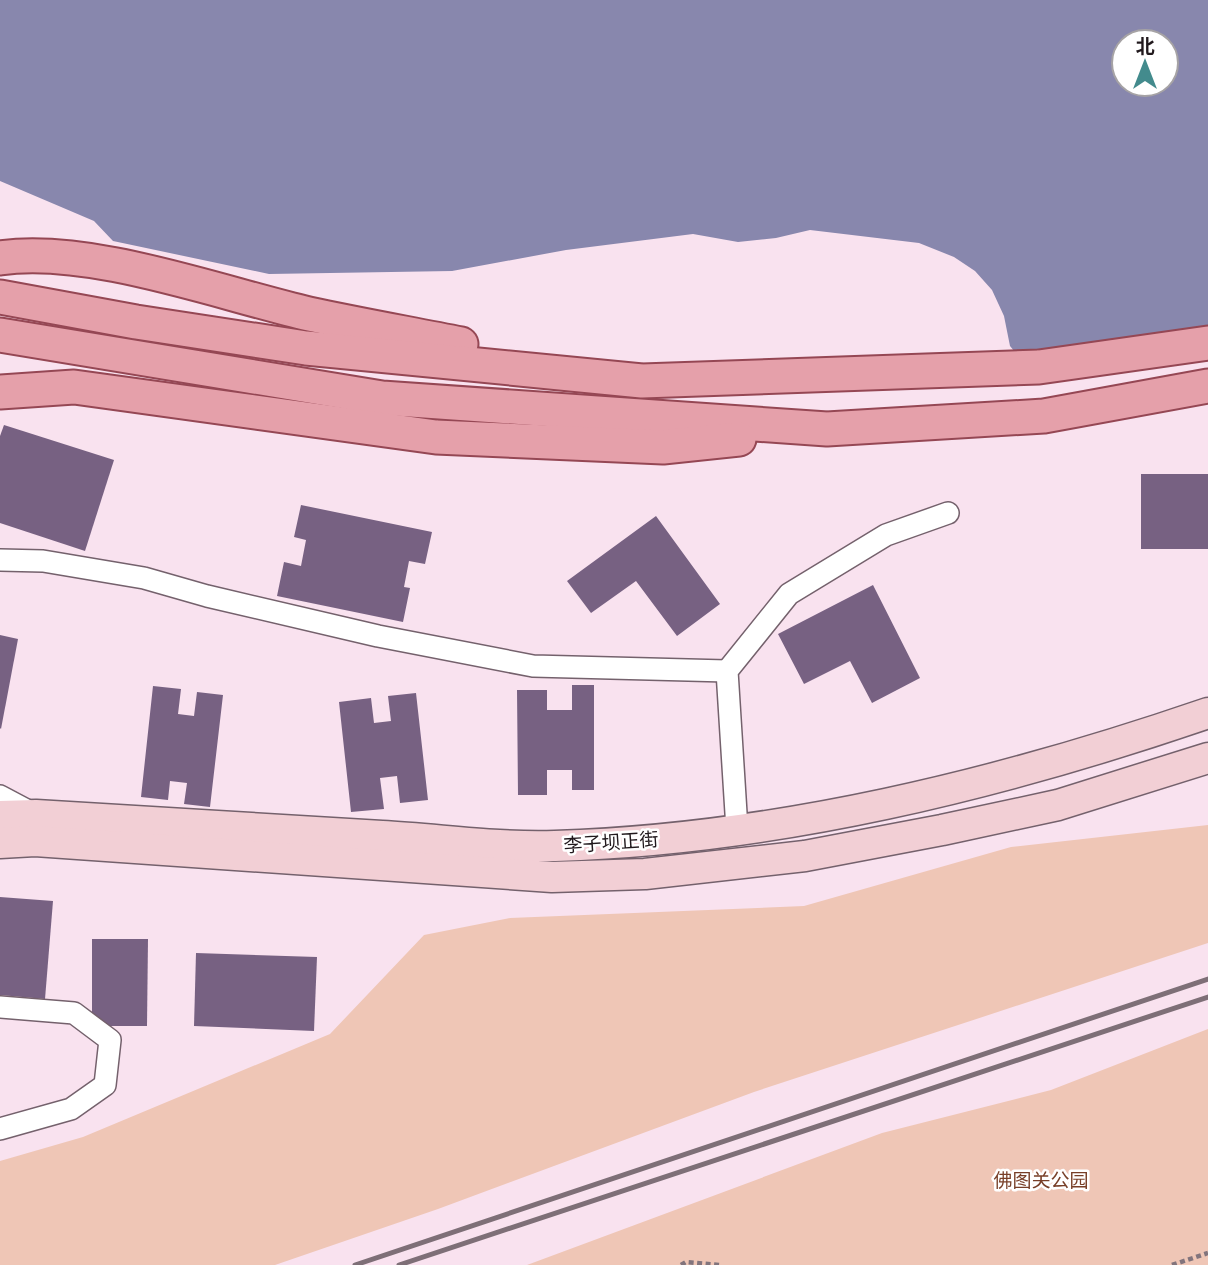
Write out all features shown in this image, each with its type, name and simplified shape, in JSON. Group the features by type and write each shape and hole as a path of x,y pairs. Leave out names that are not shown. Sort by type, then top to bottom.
{"main road":[{"path":"0,258 20,255 77,260 148,273 309,314 642,381"},
{"path":"0,297 306,348 642,381 1040,367 1208,343"},
{"path":"0,335 382,398 827,429"},
{"path":"0,392 74,387 436,437 663,447 827,429 1044,416 1208,386"},
{"name":"李子坝正街","path":"0,816 36,815 552,846 642,840 737,829 925,796 1047,765 1208,713"},
{"name":"李子坝正街","path":"0,843 35,841 552,877 645,874 770,861 942,830 1058,805 1208,758"}],"street":[{"path":"737,829 727,671 789,594 886,535 948,513"},
{"path":"0,561 43,561 144,578 207,596 352,630 533,666 727,671"},
{"path":"0,796 36,815"},
{"path":"0,1007 74,1013 110,1040 105,1085 71,1109 0,1129"}],"path":[{"path":"1171,1265 1208,1253"},
{"path":"681,1265 685,1262 719,1265"}],"green space":[{"path":"1208,825 1208,943 754,1092 438,1209 275,1265 0,1265 0,1161 83,1137 330,1034 424,935 510,918 804,906 1011,847"},
{"name":"佛图关公园","path":"1208,1029 1208,1265 527,1265 882,1133 1051,1090"}],"water":[{"path":"0,0 1208,0 1208,338 1036,378 1010,346 1004,316 992,290 975,271 954,257 919,243 810,230 776,238 738,242 693,234 566,250 452,271 269,274 113,241 94,221 0,181"}],"building":[{"path":"4,425 114,460 85,551 0,523 0,436"},
{"path":"1141,474 1208,474 1208,549 1141,549"},
{"path":"301,505 432,532 425,564 409,561 404,587 410,588 403,622 277,596 284,562 301,566 306,540 294,537"},
{"path":"656,516 720,604 677,636 636,581 591,613 567,581"},
{"path":"873,585 920,678 872,703 850,661 804,684 778,634"},
{"path":"0,635 18,639 1,729 0,728"},
{"path":"572,685 594,685 594,790 572,790 572,770 547,770 547,795 518,795 517,690 547,690 547,710 572,710"},
{"path":"153,686 181,689 178,714 194,716 197,692 223,695 210,807 184,804 187,783 170,781 168,800 141,797"},
{"path":"416,693 428,800 400,803 397,776 380,778 384,809 351,812 339,702 371,698 374,723 391,721 388,696"},
{"path":"0,897 53,901 45,999 0,995"},
{"path":"92,939 148,939 147,1026 92,1026"},
{"path":"196,953 317,957 314,1031 194,1026"}],"railway":[{"path":"355,1265 1208,979"},
{"path":"399,1265 1208,997"}]}
